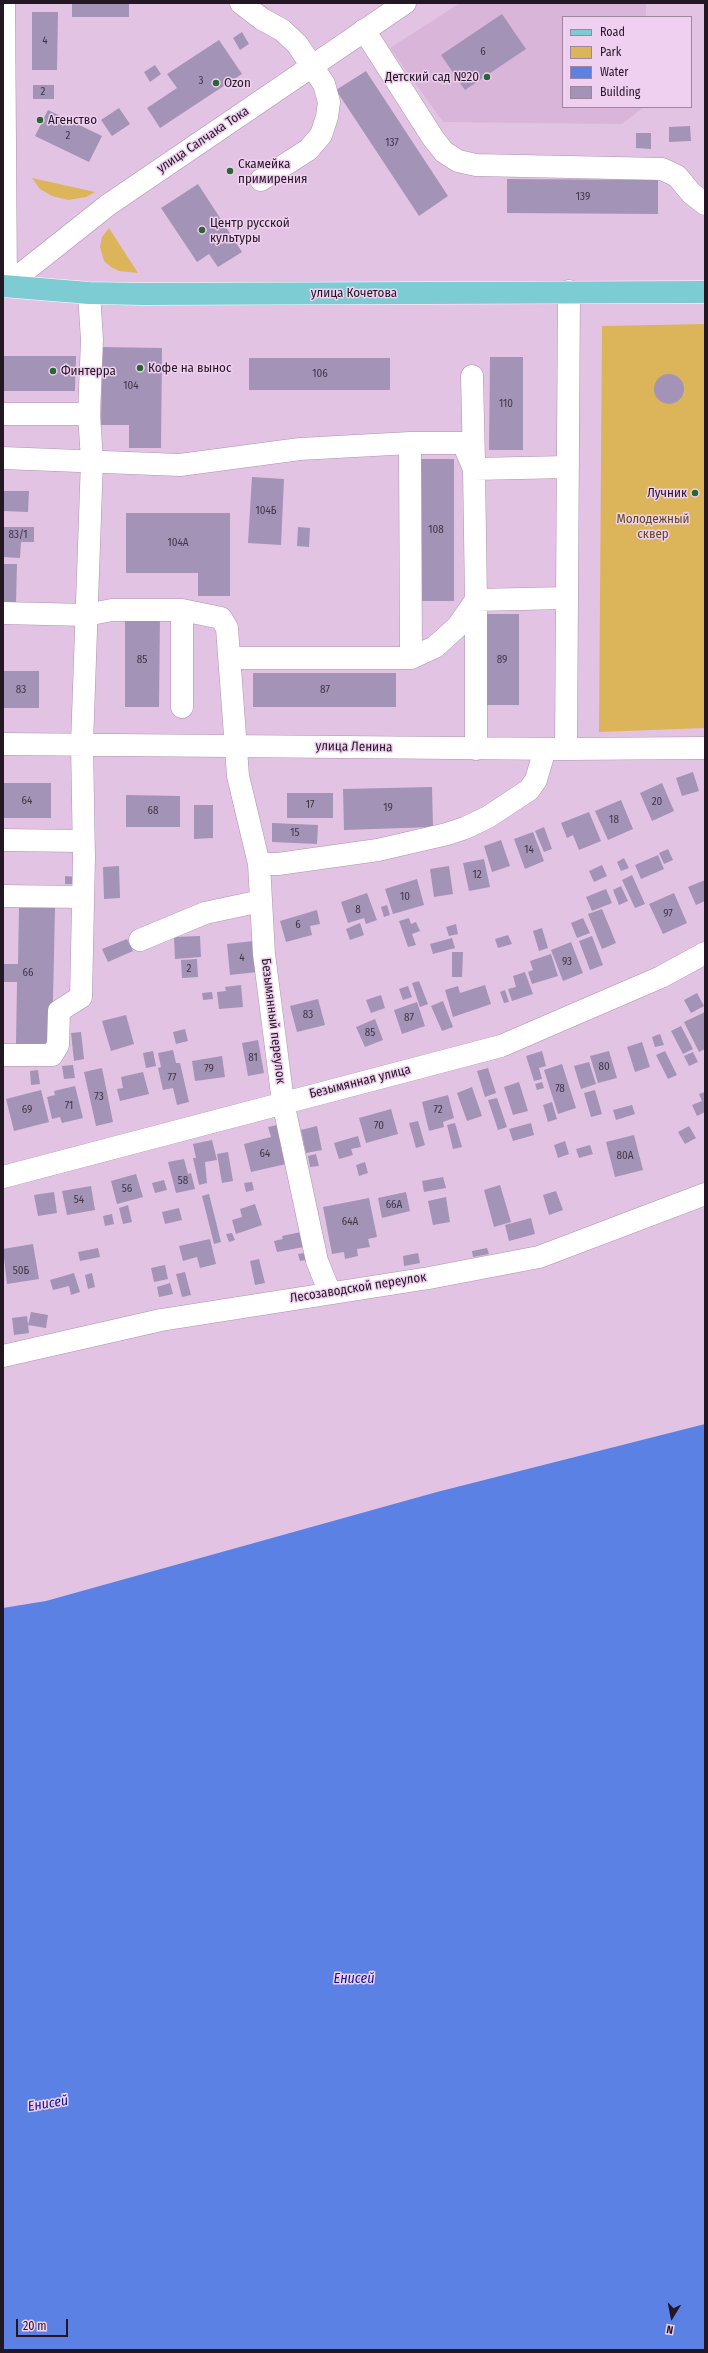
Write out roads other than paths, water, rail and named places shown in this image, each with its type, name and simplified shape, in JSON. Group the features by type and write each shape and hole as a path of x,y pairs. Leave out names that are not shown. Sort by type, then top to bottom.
{"main road":[{"name":"улица Кочетова","path":"4,286 89,293 569,291 705,292"}],"street":[{"path":"4,3 4,286"},
{"path":"241,3 262,20 282,30 297,44 324,84 329,102 327,117 321,135 308,150 261,180"},
{"name":"улица Салчака Тока","path":"4,286 108,205 405,3"},
{"path":"364,30 433,138 444,152 458,161 476,165 662,169 677,176 690,193 705,204"},
{"path":"259,864 278,864 378,850 447,834 465,828 501,809 528,790 556,749 568,598 569,291"},
{"path":"3,1055 52,1055 58,1045 59,1011 81,997 83,897 82,744 92,460 89,414 92,340 89,293"},
{"path":"472,376 476,600 476,749"},
{"path":"3,414 89,414"},
{"path":"3,458 92,460 180,465 300,449 410,443 462,443 474,469"},
{"path":"410,443 411,658"},
{"path":"474,469 568,467"},
{"path":"476,600 568,598"},
{"path":"230,658 411,658 435,647 456,627 476,600"},
{"name":"Безымянный переулок","path":"3,613 86,615 112,610 182,610 221,618 227,628 240,784 259,864 264,954 283,1102 317,1261 330,1294"},
{"path":"182,610 182,708"},
{"name":"улица Ленина","path":"3,744 476,749 705,748"},
{"path":"3,840 82,841"},
{"path":"3,896 83,897"},
{"path":"140,940 205,913 261,901"},
{"name":"Безымянная улица","path":"3,1177 283,1102 501,1046 661,976 705,953"},
{"name":"Лесозаводской переулок","path":"3,1356 161,1320 330,1294 539,1257 705,1194"}],"water":[{"name":"Енисей","path":"705,1424 705,2350 3,2350 3,1608 46,1601 437,1492"}],"place":[{"name":"Детский сад №20","path":"487,77"},
{"name":"Ozon","path":"216,83"},
{"name":"Агенство","path":"40,120"},
{"name":"Скамейка примирения","path":"230,171"},
{"name":"Центр русской культуры","path":"202,230"},
{"name":"Кофе на вынос","path":"140,368"},
{"name":"Финтерра","path":"53,371"},
{"name":"Лучник","path":"695,493"}],"park label":[{"name":"Молодежный сквер","path":"653,526"}]}
